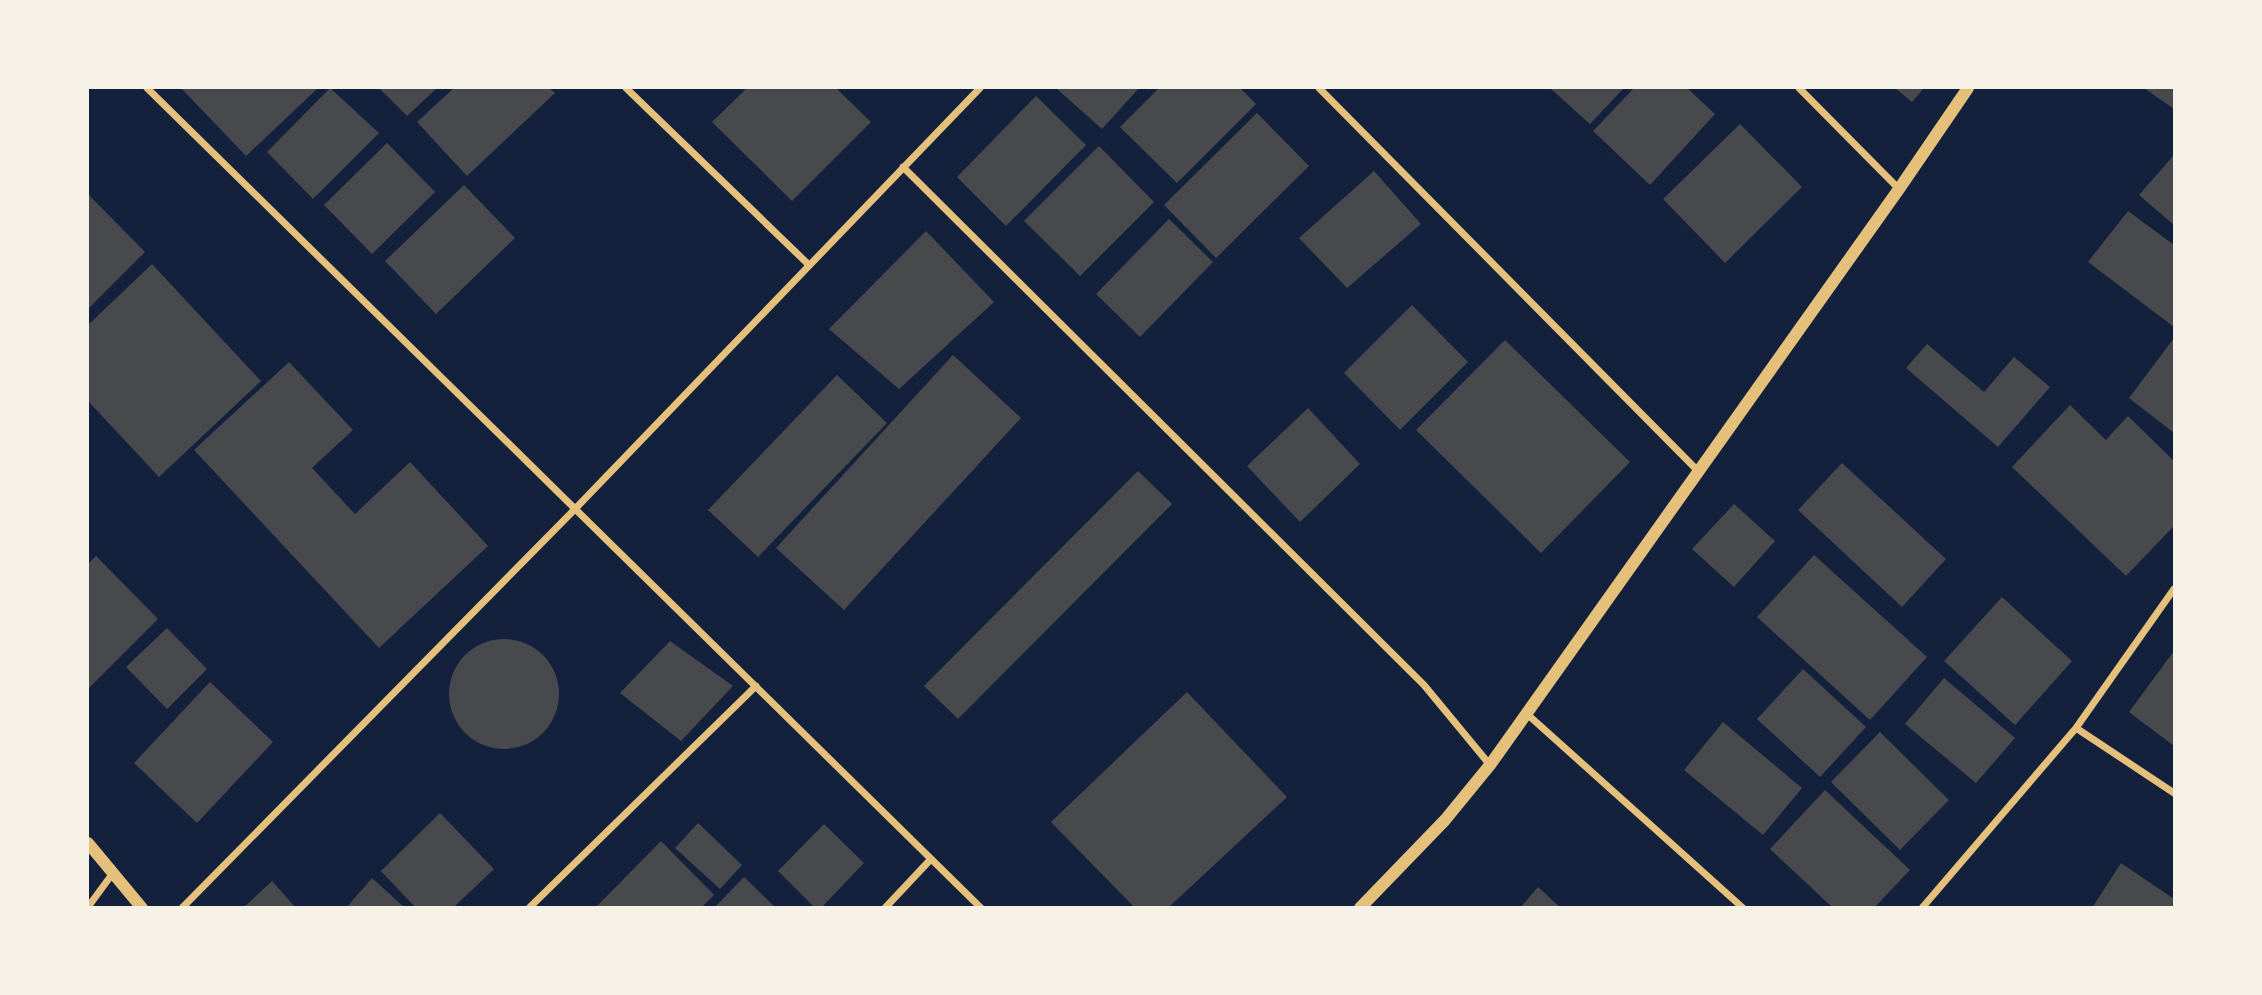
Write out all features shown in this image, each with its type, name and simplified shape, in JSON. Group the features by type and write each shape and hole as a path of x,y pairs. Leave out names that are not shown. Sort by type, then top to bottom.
{"street":[{"path":"147,88 981,908"},
{"path":"626,88 809,265"},
{"path":"183,908 576,508 980,88"},
{"path":"1319,88 1699,471"},
{"path":"1799,88 1899,189"},
{"path":"1360,908 1444,820 1490,765 1968,88"},
{"path":"904,167 1424,685 1490,765"},
{"path":"1922,908 2076,728 2175,589"},
{"path":"528,908 756,686"},
{"path":"1527,713 1743,908"},
{"path":"2076,728 2175,793"},
{"path":"88,843 142,908"},
{"path":"885,908 931,859"},
{"path":"88,907 113,873"}],"building":[{"path":"181,88 318,88 246,156"},
{"path":"330,88 379,133 313,199 267,152"},
{"path":"379,88 437,88 407,116"},
{"path":"454,88 549,88 555,93 467,176 417,122"},
{"path":"747,88 836,88 871,122 792,201 712,122"},
{"path":"1056,88 1139,88 1102,129"},
{"path":"1159,88 1240,88 1256,104 1177,183 1120,127"},
{"path":"1550,88 1624,88 1590,124"},
{"path":"1634,88 1687,88 1715,114 1650,185 1593,131"},
{"path":"1895,88 1924,88 1912,102"},
{"path":"2144,88 2174,88 2174,109"},
{"path":"1036,96 1086,145 1006,226 957,177"},
{"path":"1257,113 1309,166 1216,258 1164,205"},
{"path":"1740,124 1802,187 1725,263 1663,199"},
{"path":"387,143 435,192 372,254 324,205"},
{"path":"1099,146 1154,202 1080,276 1024,221"},
{"path":"2174,155 2174,225 2139,195"},
{"path":"1374,171 1421,224 1347,288 1299,238"},
{"path":"464,185 515,238 436,314 385,261"},
{"path":"88,194 145,252 88,309"},
{"path":"2128,211 2174,245 2174,327 2088,262"},
{"path":"1169,219 1213,262 1140,337 1096,294"},
{"path":"926,231 994,302 899,389 829,329"},
{"path":"152,264 261,381 159,477 88,401 88,325"},
{"path":"1412,305 1468,362 1400,430 1344,373"},
{"path":"2174,338 2174,433 2129,398"},
{"path":"1505,340 1630,462 1541,553 1416,430"},
{"path":"1927,344 1984,392 2014,357 2050,387 1998,447 1906,368"},
{"path":"953,355 1021,418 844,610 776,548"},
{"path":"289,362 353,430 312,468 355,514 410,462 488,546 379,648 194,450"},
{"path":"837,375 887,423 758,557 708,510"},
{"path":"2070,405 2106,440 2128,416 2174,461 2174,526 2126,576 2012,467"},
{"path":"1308,408 1360,464 1300,522 1247,466"},
{"path":"1842,463 1946,559 1902,607 1798,510"},
{"path":"1138,471 1172,504 958,719 924,686"},
{"path":"1734,504 1775,541 1734,587 1692,549"},
{"path":"1814,555 1927,657 1870,720 1757,617"},
{"path":"96,556 158,619 88,689 88,564"},
{"path":"2002,597 2072,661 2015,725 1944,661"},
{"path":"167,628 207,669 167,709 126,667"},
{"path":"504,639 525,644 543,655 554,673 559,694 554,715 543,733 525,744 504,749 483,744 465,733 454,715 449,694 454,673 465,655 483,644"},
{"path":"670,641 733,686 681,741 620,693"},
{"path":"2174,651 2174,746 2129,712"},
{"path":"1803,669 1866,727 1820,777 1757,719"},
{"path":"1944,678 2015,738 1976,783 1905,724"},
{"path":"210,682 273,742 197,823 134,763"},
{"path":"1187,692 1287,797 1168,908 1135,908 1051,822"},
{"path":"1723,722 1802,788 1763,835 1684,770"},
{"path":"1880,732 1949,800 1900,850 1831,782"},
{"path":"1825,790 1910,870 1874,908 1833,908 1770,849"},
{"path":"440,813 494,869 453,908 416,908 381,871"},
{"path":"698,823 742,865 720,889 675,848"},
{"path":"824,824 864,863 821,908 815,908 778,871"},
{"path":"661,841 714,895 701,908 595,908"},
{"path":"2121,863 2174,899 2172,908 2092,908"},
{"path":"744,877 776,908 714,908"},
{"path":"372,878 405,908 346,908"},
{"path":"272,881 296,908 243,908"},
{"path":"1538,887 1561,908 1520,908"}]}
